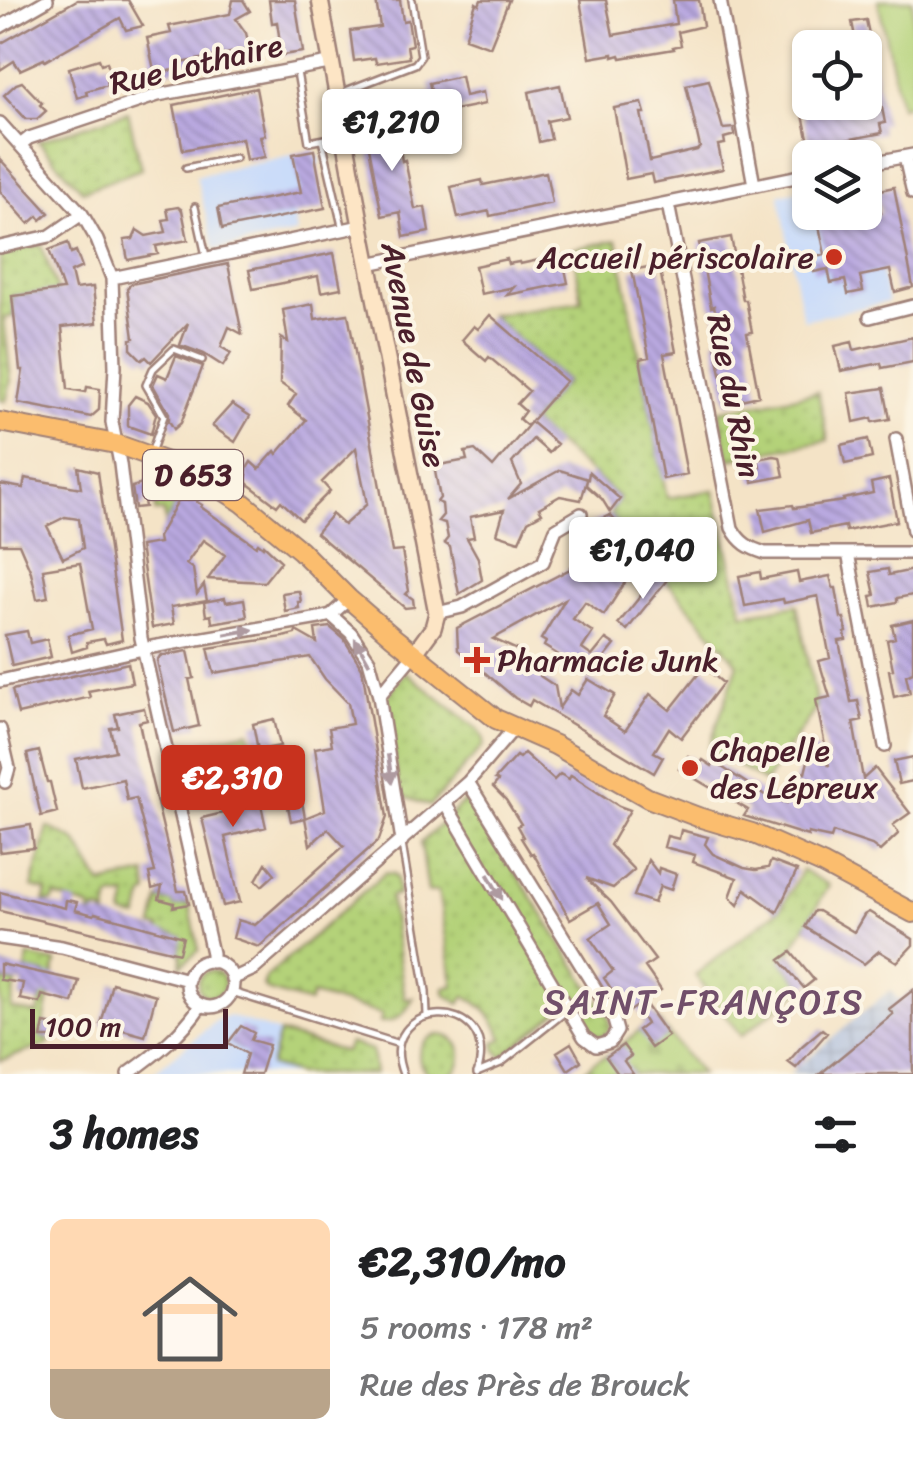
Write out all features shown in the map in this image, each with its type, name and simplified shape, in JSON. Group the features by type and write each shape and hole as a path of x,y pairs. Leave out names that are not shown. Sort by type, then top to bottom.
{"main road":[{"name":"D 653","path":"0,422 116,444 218,486 306,556 414,654 496,718 555,745 646,797 752,833 822,864 913,913"}],"street":[{"path":"0,28 47,0"},
{"name":"Avenue de Guise","path":"320,0 360,226 437,613"},
{"path":"720,0 754,186"},
{"name":"Rue Lothaire","path":"20,145 29,138 158,95 330,62"},
{"path":"0,123 82,214 112,278 116,368 112,422 142,649 212,962"},
{"path":"882,161 909,156 913,193"},
{"path":"368,264 792,178"},
{"name":"Rue du Rhin","path":"668,204 732,528 739,540 765,553 913,552"},
{"path":"0,247 50,236 82,214"},
{"path":"112,278 360,226"},
{"path":"870,317 913,306"},
{"path":"896,439 913,531"},
{"path":"379,696 433,628 437,613 462,607 543,562 556,529 580,514"},
{"path":"848,553 884,746"},
{"path":"0,681 142,649 331,614 349,599"},
{"path":"331,614 352,633 369,660 379,696 402,840"},
{"path":"232,986 225,967 212,962 194,968 188,980 190,994 200,1005 219,1006 232,986 468,782 515,727"},
{"path":"0,729 10,768 6,782"},
{"path":"445,802 587,1041 602,1046 614,1038 617,1028 613,1018 468,782"},
{"path":"0,938 62,948 188,980"},
{"path":"128,1074 186,1027 200,1005"}],"lane":[{"path":"336,95 416,64 421,56 412,0"},
{"path":"297,69 309,142 344,136"},
{"path":"322,140 343,230"},
{"path":"186,168 234,158"},
{"path":"195,207 207,258"},
{"path":"150,456 164,416 146,386 153,369 174,348 202,360"},
{"path":"402,840 428,1015"},
{"path":"232,986 400,1044"},
{"path":"477,1074 501,1063 568,1011"},
{"path":"403,1074 398,1058 405,1031 415,1021 441,1013 455,1016 476,1033 481,1046 477,1074"}],"shaded area":[{"path":"314,150 321,163 317,165 325,208 294,215 297,233 215,250 196,176"},
{"name":"Accueil périscolaire","path":"792,191 792,230 872,230 888,302 803,320 779,194"},
{"path":"890,990 913,1016 913,1074 789,1074"},
{"path":"229,1016 279,1033 270,1065 298,1074 152,1074 217,1020"}],"green space":[{"path":"878,0 913,0 913,104 900,106"},
{"path":"128,112 141,169 83,191 38,141"},
{"path":"617,240 667,498 714,490 743,614 797,605 817,707 765,782 709,748 738,664 610,515 620,498 531,422 566,381 490,315 582,301 573,249"},
{"path":"41,245 58,291 12,296 14,316 4,318 11,381 6,401 0,400 0,252"},
{"path":"818,392 828,440 729,459 719,411"},
{"path":"169,484 188,495 182,494 170,515 167,531 164,512 155,512 155,504"},
{"path":"406,672 479,730 484,740 483,746 430,806 399,795 386,698"},
{"path":"249,731 257,762 211,773 203,742"},
{"path":"468,798 609,1018 610,1028 603,1036 587,1029 569,1002 502,1057 495,1042 503,1039 488,1014 465,996 460,1004 446,995 444,988 454,986 438,891 428,892 421,843"},
{"path":"48,827 76,841 101,884 146,874 148,894 144,895 138,918 123,915 127,896 110,898 106,917 104,912 96,910 94,915 90,914 91,908 55,896 53,901 44,903 47,891 32,887"},
{"path":"802,870 829,885 790,953 781,960 804,988 741,1036 695,975 781,908"},
{"path":"385,873 397,878 398,895 390,897 405,999 413,998 400,1016 380,1022 382,1014 312,995 309,1003 263,986 266,977"},
{"path":"159,899 174,903 174,907 189,904 199,950 181,966 182,937 153,926"},
{"path":"28,956 56,962 41,1038 47,1038 49,1044 0,1061 0,980 16,984 11,1009 38,1014 46,974 26,970"},
{"path":"211,971 220,975 224,984 220,993 211,997 202,993 198,984 202,975"},
{"path":"655,1017 701,1074 581,1074 612,1053"},
{"path":"279,1033 345,1052 349,1043 372,1050 375,1074 298,1074 270,1066"},
{"path":"432,1037 448,1037 459,1048 459,1064 450,1074 430,1074 421,1064 421,1048"}],"building":[{"path":"77,0 128,0 143,26 126,30 120,18 45,61 20,70 14,61 0,70 0,44"},
{"path":"233,0 243,0 250,11 236,19 246,33 250,49 177,64 178,69 155,74 147,38 171,33 169,26 230,14"},
{"path":"269,0 295,0 303,52 282,55"},
{"path":"376,0 400,0 412,45 407,46 409,58 376,63 375,58 354,61 350,31 380,27"},
{"path":"481,0 509,0 490,47 465,38 476,3 479,5"},
{"path":"580,0 606,0 613,35 676,24 673,0 699,0 703,26 678,32 681,45 674,49 621,58 613,54 590,58"},
{"path":"866,20 868,30 854,30 852,22"},
{"path":"99,59 101,64 107,62 111,77 106,79 107,85 77,98 69,68"},
{"path":"461,76 465,96 483,92 485,104 430,115 426,96 432,94 429,83"},
{"path":"709,80 723,129 734,128 735,135 718,145 723,169 653,183 651,174 626,179 614,108 642,103 650,161 697,150 700,147 686,85"},
{"path":"22,82 46,111 37,119 26,119 4,95"},
{"path":"560,85 567,117 547,121 551,139 539,142 529,92"},
{"path":"256,88 265,157 246,160 242,138 183,150 174,105"},
{"path":"388,108 415,209 425,207 429,232 404,237 400,212 382,216 364,121 357,119 366,112"},
{"path":"882,108 885,123 880,124 882,133 846,140 808,140 804,120 882,120"},
{"path":"314,150 325,208 222,229 218,208 301,192 293,154"},
{"path":"0,159 49,213 41,220 38,216 29,224 0,191"},
{"path":"546,172 552,203 490,216 489,211 458,218 451,187 482,180 483,185"},
{"path":"894,187 913,287 895,292 890,270 860,276 863,291 848,294 845,280 831,283 828,269 814,272 811,257 825,254 820,230 882,230 882,190"},
{"path":"178,207 188,240 156,246 158,254 128,260 124,240 133,239 137,230 146,236 166,232 163,220 169,219 167,209"},
{"path":"731,237 752,332 747,333 759,396 727,403 714,339 721,338 699,243"},
{"path":"68,243 82,267 71,272 75,289 93,287 97,323 62,327 68,389 100,389 99,410 91,417 18,403 23,370 12,296 63,290 49,250"},
{"path":"334,253 341,288 321,292 318,276 253,289 249,270"},
{"path":"562,255 568,283 507,295 514,287 481,294 475,266 507,259 508,264 520,264"},
{"path":"228,264 242,334 229,327 221,347 231,353 223,366 180,345 188,323 151,362 146,357 142,360 131,349 134,338 127,288 131,284"},
{"path":"659,265 676,352 664,354 687,474 663,479 640,359 649,357 632,270"},
{"path":"313,304 315,319 348,314 392,552 402,551 409,591 406,594 413,599 414,607 405,608 316,533 332,514 344,525 367,504 356,448 322,482 330,491 301,520 281,501 277,506 244,481 251,462 259,469 306,420 288,406 296,394 280,383 281,338 288,342 283,310"},
{"path":"490,315 566,381 527,426 519,419 525,411 517,404 529,391 462,340"},
{"path":"913,337 913,362 841,371 835,346 852,342 854,350"},
{"path":"176,356 203,366 181,423 174,429 153,385 158,374 167,378"},
{"path":"884,388 890,419 854,422 849,393"},
{"path":"135,396 148,402 156,414 151,434 128,426 128,405"},
{"path":"232,404 250,416 235,442 212,426"},
{"path":"531,422 557,444 549,453 533,439 512,463 521,484 508,499 560,470 588,479 589,472 620,499 610,512 586,485 587,480 581,500 560,496 539,508 542,513 528,521 519,541 497,534 504,510 470,517 474,537 467,538 478,558 482,580 459,594 450,547 444,543 448,538 445,523 438,521 443,515 442,504 437,502 440,498 434,466 467,460 465,452 475,450 493,467"},
{"path":"868,439 872,458 845,464 841,445"},
{"path":"780,457 784,476 753,482 751,469 760,467 758,459"},
{"path":"78,467 98,472 122,640 106,644 104,639 87,642 87,647 72,652 68,635 92,629 80,563 43,569 48,597 37,599 19,544 0,544 0,484 23,488 25,478 81,488","holes":["65,517 79,519 83,548 63,558 47,526"]},
{"path":"889,479 897,521 811,533 808,520 765,532 760,509 844,501 873,493 871,483"},
{"path":"156,484 158,499 144,501 145,507 135,508 132,487"},
{"path":"181,495 198,500 201,507 256,546 264,545 281,561 264,582 208,579 225,555 203,540 186,564 193,569 197,594 204,585 207,601 171,607 174,624 152,628 140,546 159,543 158,537"},
{"path":"610,515 644,553 604,615 585,602 573,619 593,632 582,649 592,656 606,639 615,645 591,675 544,646 546,642 541,639 565,599 493,639 524,653 539,669 540,676 555,686 559,708 571,690 578,695 588,679 615,695 603,716 625,731 650,694 670,710 704,667 723,683 681,738 669,728 654,752 663,757 654,773 532,700 529,706 515,698 458,650 457,628 573,564 579,567 591,549 580,542 592,523"},
{"path":"888,569 889,575 913,570 913,595 873,607 871,596 875,595 870,572"},
{"path":"760,572 761,579 797,572 799,582 830,576 836,588 847,632 846,640 839,641 851,702 858,701 862,720 853,722 863,779 875,768 910,813 893,825 899,833 880,851 833,832 831,838 808,836 744,816 748,810 679,769 688,756 700,764 703,760 712,766 714,762 765,795 787,803 799,772 805,773 812,745 829,766 816,700 830,697 819,661 830,658 818,596 745,606 739,576"},
{"path":"659,573 667,580 627,630 618,624"},
{"path":"299,591 299,608 285,611 282,593"},
{"path":"225,598 226,602 244,599 247,617 212,623 211,615 206,616 204,602"},
{"path":"913,620 913,672 906,675 910,693 894,697 887,640 895,638 892,625"},
{"path":"330,627 344,639 362,668 387,817 379,840 259,947 233,938 238,920 255,925 344,846 328,829 310,845 305,818 325,810 315,748 332,745 329,728 352,724 348,703 310,657 214,673 208,648 283,637 296,631 317,643 315,629"},
{"path":"27,631 30,643 47,639 51,657 12,666 5,635"},
{"path":"188,651 194,678 189,679 199,726 174,732 157,661 160,656"},
{"path":"128,663 132,683 88,691 90,697 18,714 12,690"},
{"path":"144,708 147,720 139,722 146,757 178,891 186,891 189,904 173,907 174,903 159,899 162,886 152,889 149,873 155,872 136,798 127,800 123,779 82,788 76,759 115,751 110,728 118,727 115,714"},
{"path":"274,719 280,746 258,750 253,724"},
{"path":"39,751 57,812 41,816 27,754"},
{"path":"524,753 554,780 560,774 569,779 571,775 630,810 610,845 634,870 613,888 586,878 611,902 655,960 645,967 661,990 644,1002 668,1036 651,1048 638,1030 646,1024 636,1007 627,1013 604,978 613,971 590,938 611,924 598,903 570,919 521,838 517,826 521,824 493,787 498,781 495,779 516,756"},
{"path":"294,756 305,818 291,821 278,759"},
{"path":"913,757 913,781 899,784 894,761"},
{"path":"254,774 266,827 225,837 240,902 223,906 202,818 227,812 220,782"},
{"path":"31,825 34,848 0,852 0,830"},
{"path":"681,830 708,837 705,844 713,854 744,868 768,868 771,861 797,871 777,912 745,889 738,905 730,897 737,878 693,862 695,855 664,847 667,836 679,839"},
{"path":"648,860 658,873 659,868 676,874 671,890 660,886 654,903 634,896"},
{"path":"266,863 275,874 262,886 256,880"},
{"path":"0,892 65,908 66,900 77,902 75,910 183,937 179,953 0,911"},
{"path":"814,911 854,932 869,912 913,939 913,945 897,962 879,951 864,964 805,927"},
{"path":"791,952 814,980 804,988 780,960"},
{"path":"0,964 79,981 73,1003 42,995 40,1003 20,999 23,983 0,980"},
{"path":"112,983 156,995 145,1036 101,1024"},
{"path":"913,990 913,1074 820,1074 893,1014 889,1009"},
{"path":"44,1023 73,1028 71,1038 41,1038"},
{"path":"241,1026 254,1033 251,1040 269,1045 260,1074 241,1074 247,1054 228,1043"},
{"path":"822,1029 827,1033 796,1068 788,1062 802,1046"},
{"path":"571,1043 581,1061 568,1070 557,1052"},
{"path":"623,1045 631,1056 624,1061 633,1074 618,1074 606,1057"}],"place":[{"name":"Accueil périscolaire","path":"834,257"},
{"name":"Pharmacie Junk","path":"477,660"},
{"name":"Chapelle des Lépreux","path":"690,768"}],"district":[{"name":"SAINT-FRANÇOIS","path":"704,1002"}]}
